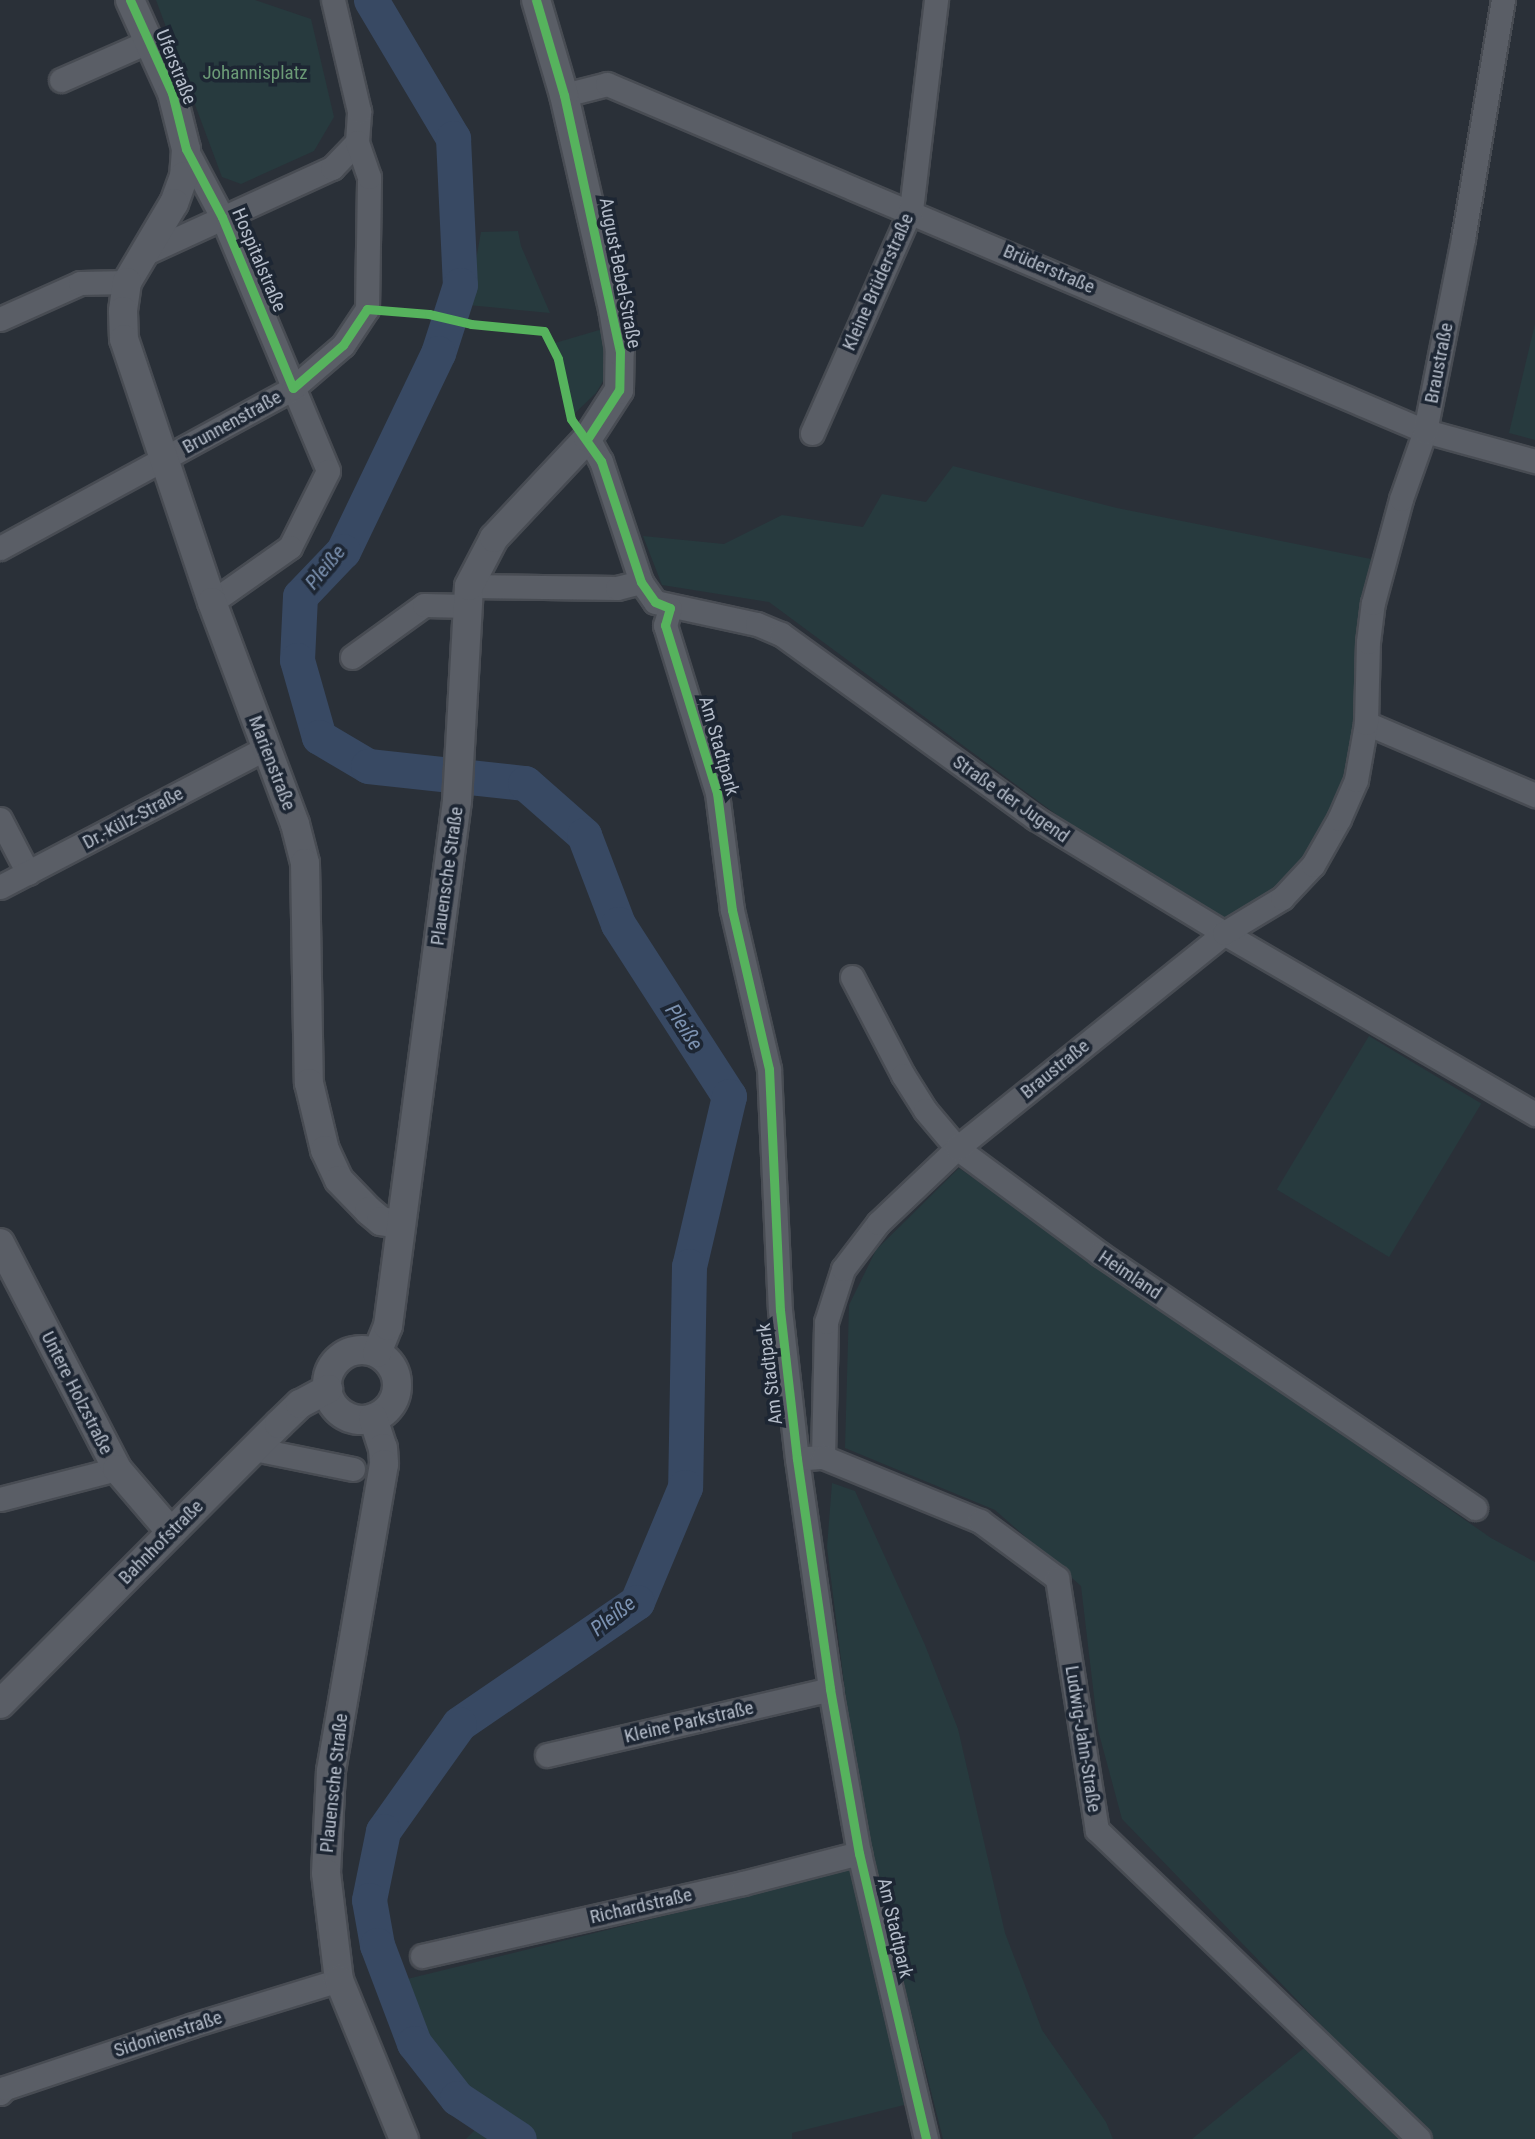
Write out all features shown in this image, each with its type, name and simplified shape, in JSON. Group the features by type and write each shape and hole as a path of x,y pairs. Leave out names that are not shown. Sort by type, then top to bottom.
{"street":[{"name":"Uferstraße","path":"127,282 174,203 184,176 186,149 173,93 147,42 130,0"},
{"path":"146,253 332,167 357,142 359,111 333,0"},
{"name":"August-Bebel-Straße","path":"536,0 564,95 620,351 620,390 588,438"},
{"name":"Kleine Brüderstraße","path":"812,433 911,210 936,0"},
{"name":"Braustraße","path":"823,1457 826,1322 843,1269 878,1223 957,1148 1224,933 1282,898 1313,865 1339,819 1356,780 1366,723 1368,642 1373,603 1401,499 1425,431 1463,239 1503,0"},
{"path":"61,80 147,42"},
{"name":"Brüderstraße","path":"564,95 607,84 911,210 1425,431 1535,461"},
{"name":"Brunnenstraße","path":"0,548 293,388 343,345 367,309 369,177 357,142"},
{"name":"Hospitalstraße","path":"186,149 222,217 328,471 290,547 212,602"},
{"path":"0,320 80,284 127,282"},
{"name":"Marienstraße","path":"127,282 123,312 124,339 212,602 295,824 305,863 309,1083 325,1150 339,1180 369,1211 381,1221 401,1225"},
{"path":"352,657 424,605 469,596 617,588 641,582 601,461 588,438"},
{"name":"Plauensche Straße","path":"377,1353 388,1326 457,801 469,596 494,538 588,438"},
{"name":"Straße der Jugend","path":"641,582 655,602 670,608 757,624 782,634 1035,818 1224,933 1535,1114"},
{"name":"Am Stadtpark","path":"670,608 665,625 717,793 732,910 769,1069 780,1310 797,1459 830,1689 859,1853 926,2139"},
{"path":"1366,723 1535,795"},
{"name":"Dr.-Külz-Straße","path":"0,887 266,748"},
{"path":"0,819 28,873"},
{"name":"Heimland","path":"852,977 903,1075 925,1110 957,1148 1100,1254 1475,1508"},
{"name":"Untere Holzstraße","path":"0,1243 117,1469 171,1532"},
{"path":"357,1350 377,1353 389,1362 398,1383 391,1404 373,1418 362,1420 341,1412 333,1404 328,1389 331,1370 337,1360 357,1350"},
{"name":"Bahnhofstraße","path":"0,1704 300,1404 328,1389"},
{"name":"Plauensche Straße","path":"373,1418 383,1448 384,1464 339,1717 327,1826 327,1900 339,1980 404,2139"},
{"path":"254,1449 353,1469"},
{"name":"Ludwig-Jahn-Straße","path":"797,1459 823,1457 980,1521 1057,1578 1097,1830 1419,2139"},
{"path":"0,1499 117,1469"},
{"name":"Kleine Parkstraße","path":"547,1755 830,1689"},
{"name":"Richardstraße","path":"422,1956 743,1884 859,1853"},
{"name":"Sidonienstraße","path":"0,2093 5,2088 180,2029 339,1980"}],"green space":[{"name":"Johannisplatz","path":"156,0 255,0 311,19 334,117 314,151 241,184 222,177"},
{"path":"518,231 521,246 550,313 468,305 481,232"},
{"path":"1535,324 1535,440 1509,433"},
{"path":"606,328 609,371 596,393 574,414 555,343"},
{"path":"953,466 1117,508 1376,560 1366,723 1313,865 1224,933 1101,858 1057,815 769,602 662,585 643,536 724,544 782,515 863,527 882,494 926,502"},
{"path":"1369,1036 1481,1103 1389,1257 1277,1189"},
{"path":"959,1168 1491,1538 1535,1562 1535,2139 1192,2139 1326,2030 1122,1819 1098,1730 1081,1586 995,1510 845,1448 849,1305 876,1250"},
{"path":"832,1483 855,1491 925,1645 958,1729 1005,1933 1042,2030 1106,2122 1113,2139 943,2139 875,1869 851,1739 827,1547"},
{"path":"859,1853 912,2103 792,2133 792,2139 466,2139 487,2118 457,2098 414,2043 391,1983 729,1900 725,1887"}],"waterway":[{"name":"Pleiße","path":"371,0 453,138 460,285 438,353 343,551 300,596 297,660 319,737 368,766 525,783 584,835 618,924 729,1096 689,1266 685,1487 637,1602 459,1724 383,1831 369,1900 377,1945 414,2043 457,2098 519,2139"}],"cycle path":[{"path":"130,0 172,93 186,149 222,217 293,388 343,345 367,309 429,314 471,324 544,331 558,359 571,419 601,461 641,582 655,602 670,608 665,625 717,793 732,910 769,1069 780,1310 797,1459 830,1689 859,1853 926,2139"},
{"path":"536,0 564,95 620,351 619,390 588,438"}]}
